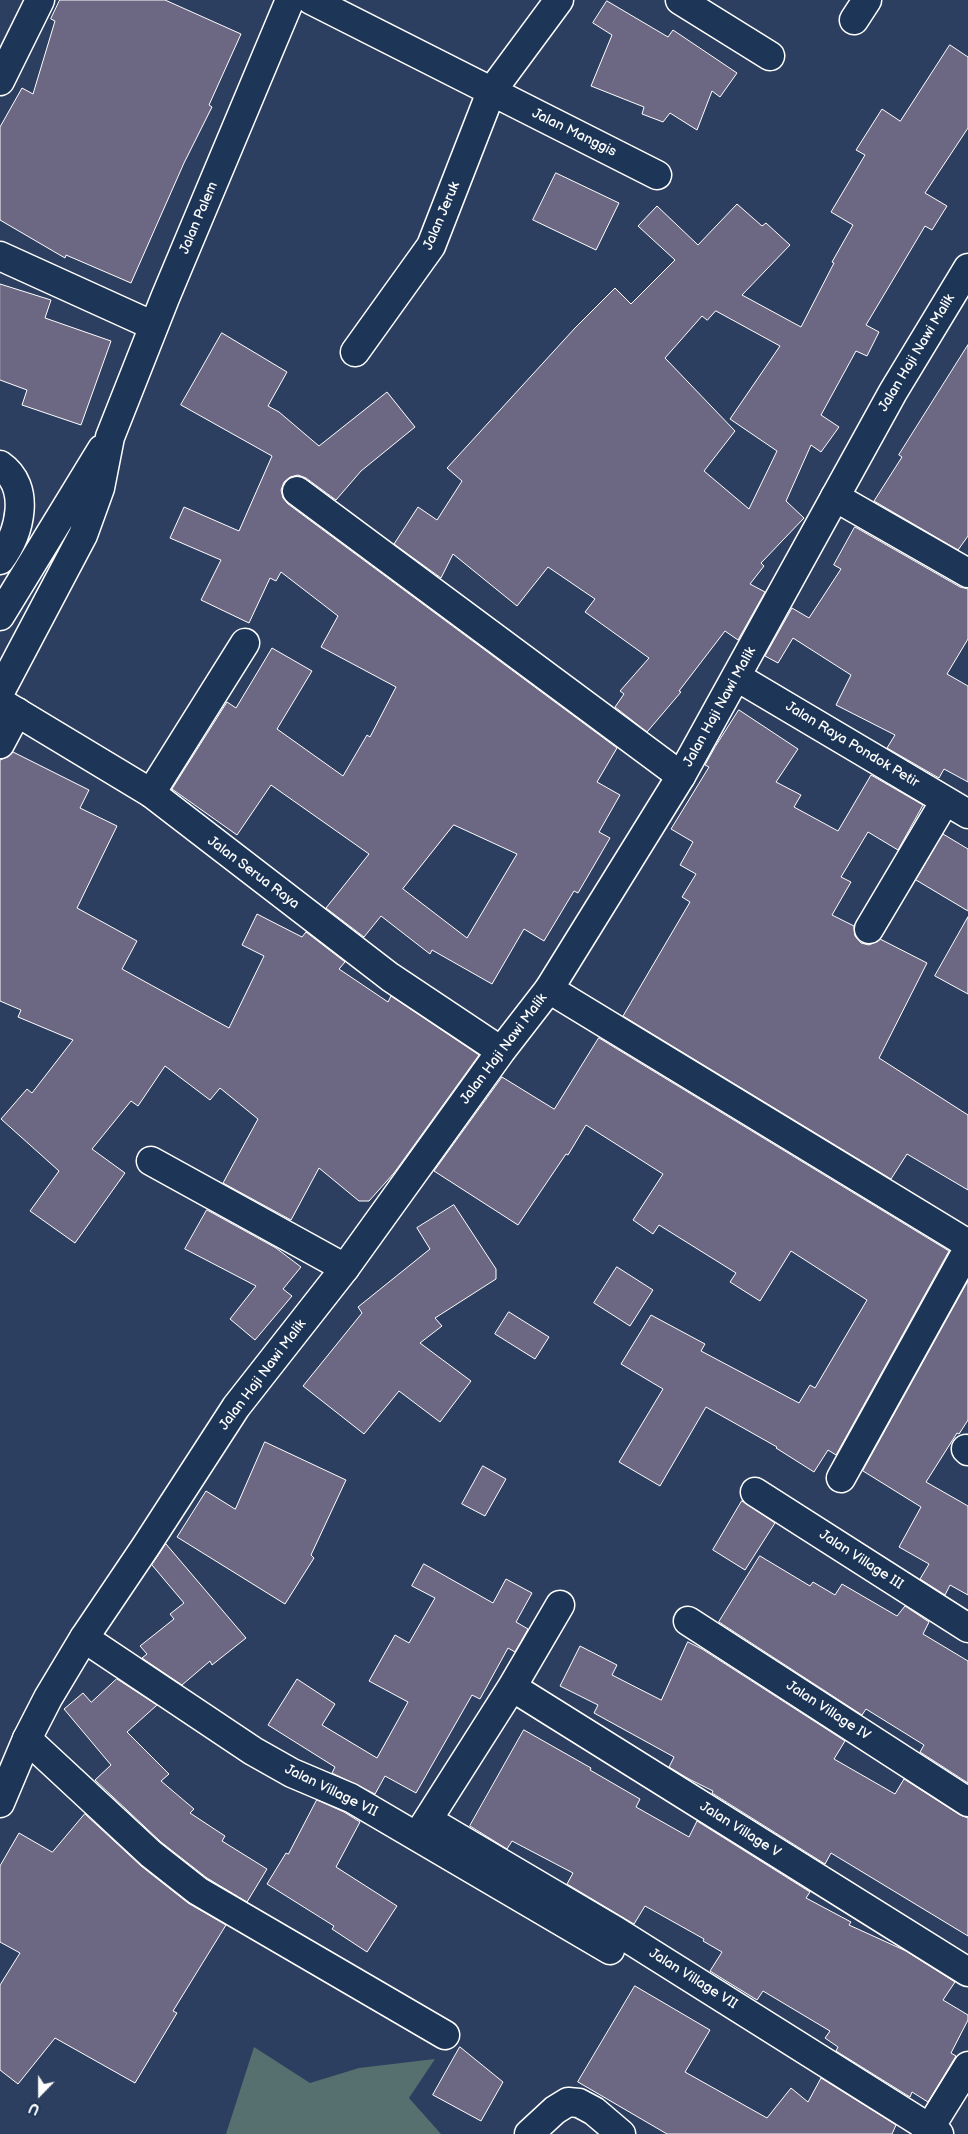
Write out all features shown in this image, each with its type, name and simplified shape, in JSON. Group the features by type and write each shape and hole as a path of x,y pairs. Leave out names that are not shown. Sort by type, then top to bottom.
{"street":[{"path":"0,81 40,0"},
{"name":"Jalan Palem","path":"110,437 154,326 290,0"},
{"name":"Jalan Manggis","path":"311,0 657,175"},
{"name":"Jalan Jeruk","path":"355,352 431,246 491,92 559,0"},
{"path":"680,0 770,56"},
{"path":"0,256 154,326"},
{"name":"Jalan Haji Nawi Malik","path":"0,1803 27,1739 48,1698 84,1638 236,1408 344,1268 501,1051 549,989 681,776 893,392 968,268"},
{"path":"0,616 56,521 110,437"},
{"path":"0,744 6,702 84,535 100,488 110,437"},
{"path":"0,465 6,469 18,484 21,502 16,526 5,553 0,560"},
{"path":"297,491 681,776"},
{"path":"835,497 968,573"},
{"path":"56,521 84,535"},
{"path":"151,793 245,643"},
{"name":"Jalan Raya Pondok Petir","path":"736,677 957,807"},
{"name":"Jalan Serua Raya","path":"6,702 151,793 390,976 501,1051"},
{"path":"869,929 957,807"},
{"path":"549,989 968,1244"},
{"path":"152,1161 344,1268"},
{"path":"841,1478 968,1248"},
{"name":"Jalan Village III","path":"754,1492 968,1628"},
{"path":"422,1828 512,1688 560,1605"},
{"name":"Jalan Village IV","path":"688,1621 968,1802"},
{"name":"Jalan Village VII","path":"84,1638 253,1751 292,1773 422,1828 616,1931 932,2132"},
{"name":"Jalan Village V","path":"512,1688 968,1972"},
{"path":"27,1739 137,1841 198,1891 445,2035"},
{"name":"Jalan Village VII","path":"422,1828 610,1950"},
{"path":"932,2132 968,2066"},
{"path":"529,2134 555,2110 568,2102 579,2103 594,2111 621,2134"}],"green space":[{"path":"254,2047 310,2083 359,2068 435,2059 409,2098 441,2134 226,2134"}],"building":[{"path":"60,0 165,0 241,34 209,105 212,107 184,163 131,283 66,255 65,258 0,220 0,127 22,88 33,94 55,21 51,19"},
{"path":"607,1 668,37 673,30 737,73 720,97 712,91 697,130 670,113 663,122 642,114 644,107 591,86 612,35 593,23"},
{"path":"950,45 968,57 968,128 925,193 947,206 932,230 925,226 866,325 879,332 867,356 856,351 821,415 839,427 821,452 811,445 786,501 804,518 761,563 764,566 750,584 765,592 738,640 725,631 679,691 681,692 647,732 615,707 624,694 620,691 649,658 585,612 595,599 548,567 517,606 453,554 441,578 394,544 418,507 437,520 462,481 447,468 575,328 615,288 631,304 675,260 638,226 657,206 698,245 737,204 762,226 766,223 790,245 742,295 801,327 834,263 832,262 853,225 831,212 865,155 856,150 882,109 900,121","holes":["716,311 780,346 730,419 777,451 749,509 704,471 735,431 665,358 702,316 707,320"]},
{"path":"556,173 619,203 596,250 533,220"},
{"path":"0,284 51,300 45,318 111,341 81,425 22,405 27,390 0,380"},
{"path":"222,333 287,372 268,406 279,412 319,446 387,392 415,427 361,471 336,500 306,478 298,475 290,477 284,482 281,490 283,498 288,504 617,748 597,782 620,795 599,832 610,838 578,893 574,891 544,941 524,929 492,984 432,950 430,954 381,916 364,937 326,908 369,854 271,785 237,835 172,789 227,702 236,708 272,648 312,671 277,729 343,776 367,735 370,737 396,687 321,647 338,616 281,572 276,581 270,578 249,623 201,600 221,560 170,538 184,507 239,531 272,456 181,405","holes":["454,825 517,854 467,938 403,889"]},
{"path":"968,345 968,536 958,550 874,501 902,457 899,455"},
{"path":"855,527 960,587 968,589 968,639 947,674 968,686 968,782 944,769 939,778 887,748 895,735 836,705 851,675 793,638 778,663 765,656 792,608 809,618 841,569 834,565"},
{"path":"739,710 798,749 776,782 801,795 794,807 838,831 871,775 923,805 898,850 868,832 841,877 851,882 832,915 854,926 855,936 861,943 869,945 880,939 927,963 879,1058 968,1115 968,1190 907,1154 891,1179 623,1016 690,902 682,897 696,874 680,865 693,842 671,829 709,767 705,765 715,747"},
{"path":"13,752 89,790 80,808 117,826 77,908 137,941 122,969 229,1028 264,956 242,945 257,914 302,937 306,932 345,962 339,969 388,1002 391,996 479,1055 394,1173 369,1201 359,1201 319,1168 291,1220 223,1183 258,1119 220,1088 210,1100 165,1066 138,1106 131,1101 92,1149 125,1173 75,1243 30,1211 59,1171 1,1119 27,1089 32,1093 73,1040 18,1017 21,1010 0,1001 0,760 8,757"},
{"path":"943,834 968,849 968,911 916,880"},
{"path":"968,917 968,994 935,976"},
{"path":"599,1038 949,1251 836,1455 828,1450 814,1472 777,1447 706,1407 660,1486 619,1462 663,1389 621,1364 651,1315 705,1344 701,1351 799,1403 810,1385 815,1388 867,1300 791,1251 760,1301 730,1282 736,1273 659,1225 653,1234 633,1220 663,1174 586,1125 568,1155 566,1154 518,1225 434,1171 502,1077 554,1109"},
{"path":"454,1205 496,1269 496,1279 435,1318 442,1326 420,1343 471,1381 440,1422 399,1391 364,1434 303,1386 362,1313 358,1307 430,1249 417,1228"},
{"path":"207,1210 276,1248 301,1267 283,1289 292,1296 255,1340 230,1319 256,1286 185,1249"},
{"path":"617,1267 653,1290 630,1326 594,1303"},
{"path":"968,1281 968,1420 959,1434 957,1433 926,1482 968,1506 968,1595 950,1585 945,1595 920,1579 929,1564 899,1547 921,1507 863,1471"},
{"path":"509,1312 549,1337 535,1359 495,1334"},
{"path":"265,1442 346,1480 311,1555 314,1558 285,1604 177,1537 206,1491 235,1509"},
{"path":"483,1466 506,1479 485,1516 462,1504"},
{"path":"742,1501 775,1523 745,1570 713,1550"},
{"path":"166,1544 246,1638 212,1665 210,1661 182,1685 142,1658 147,1654 140,1646 174,1619 170,1614 184,1603 152,1565"},
{"path":"760,1556 810,1586 813,1582 835,1595 842,1584 897,1616 905,1606 929,1622 923,1634 968,1661 968,1783 920,1752 924,1745 866,1709 862,1715 719,1622"},
{"path":"424,1564 493,1603 506,1579 532,1593 516,1622 528,1629 515,1652 508,1648 480,1699 472,1695 416,1793 385,1776 375,1794 332,1773 335,1767 268,1725 297,1679 335,1704 322,1725 377,1758 408,1702 369,1681 395,1635 409,1643 435,1598 412,1586"},
{"path":"688,1642 702,1649 845,1741 834,1759 895,1794 904,1779 960,1815 968,1818 968,1936 831,1853 825,1864 712,1793 713,1791 669,1767 674,1757 594,1713 598,1705 560,1686 580,1646 617,1665 612,1675 661,1700"},
{"path":"117,1679 157,1705 127,1732 169,1774 161,1781 194,1809 190,1813 225,1836 222,1841 267,1869 247,1902 207,1878 161,1842 95,1780 111,1765 64,1709 83,1693 91,1702"},
{"path":"524,1730 591,1768 590,1770 640,1799 636,1807 689,1837 697,1821 810,1892 806,1898 851,1922 849,1925 906,1951 955,1982 943,2000 968,2015 968,2020 951,2053 956,2056 928,2102 912,2092 910,2097 836,2051 838,2047 825,2038 830,2031 763,1991 757,2000 710,1971 722,1952 703,1941 704,1939 645,1906 634,1924 567,1884 573,1873 512,1841 507,1849 470,1826"},
{"path":"317,1800 344,1812 360,1822 336,1867 397,1906 367,1952 332,1929 334,1926 267,1884 286,1853 288,1854"},
{"path":"85,1814 141,1866 188,1903 226,1925 173,2011 177,2013 135,2083 55,2038 18,2084 0,2070 0,1985 20,1953 0,1942 0,1866 19,1833 52,1852"},
{"path":"635,1986 710,2030 685,2072 767,2118 791,2088 808,2102 821,2078 896,2125 892,2134 667,2134 578,2082"},
{"path":"460,2047 503,2082 481,2121 433,2095"}]}
